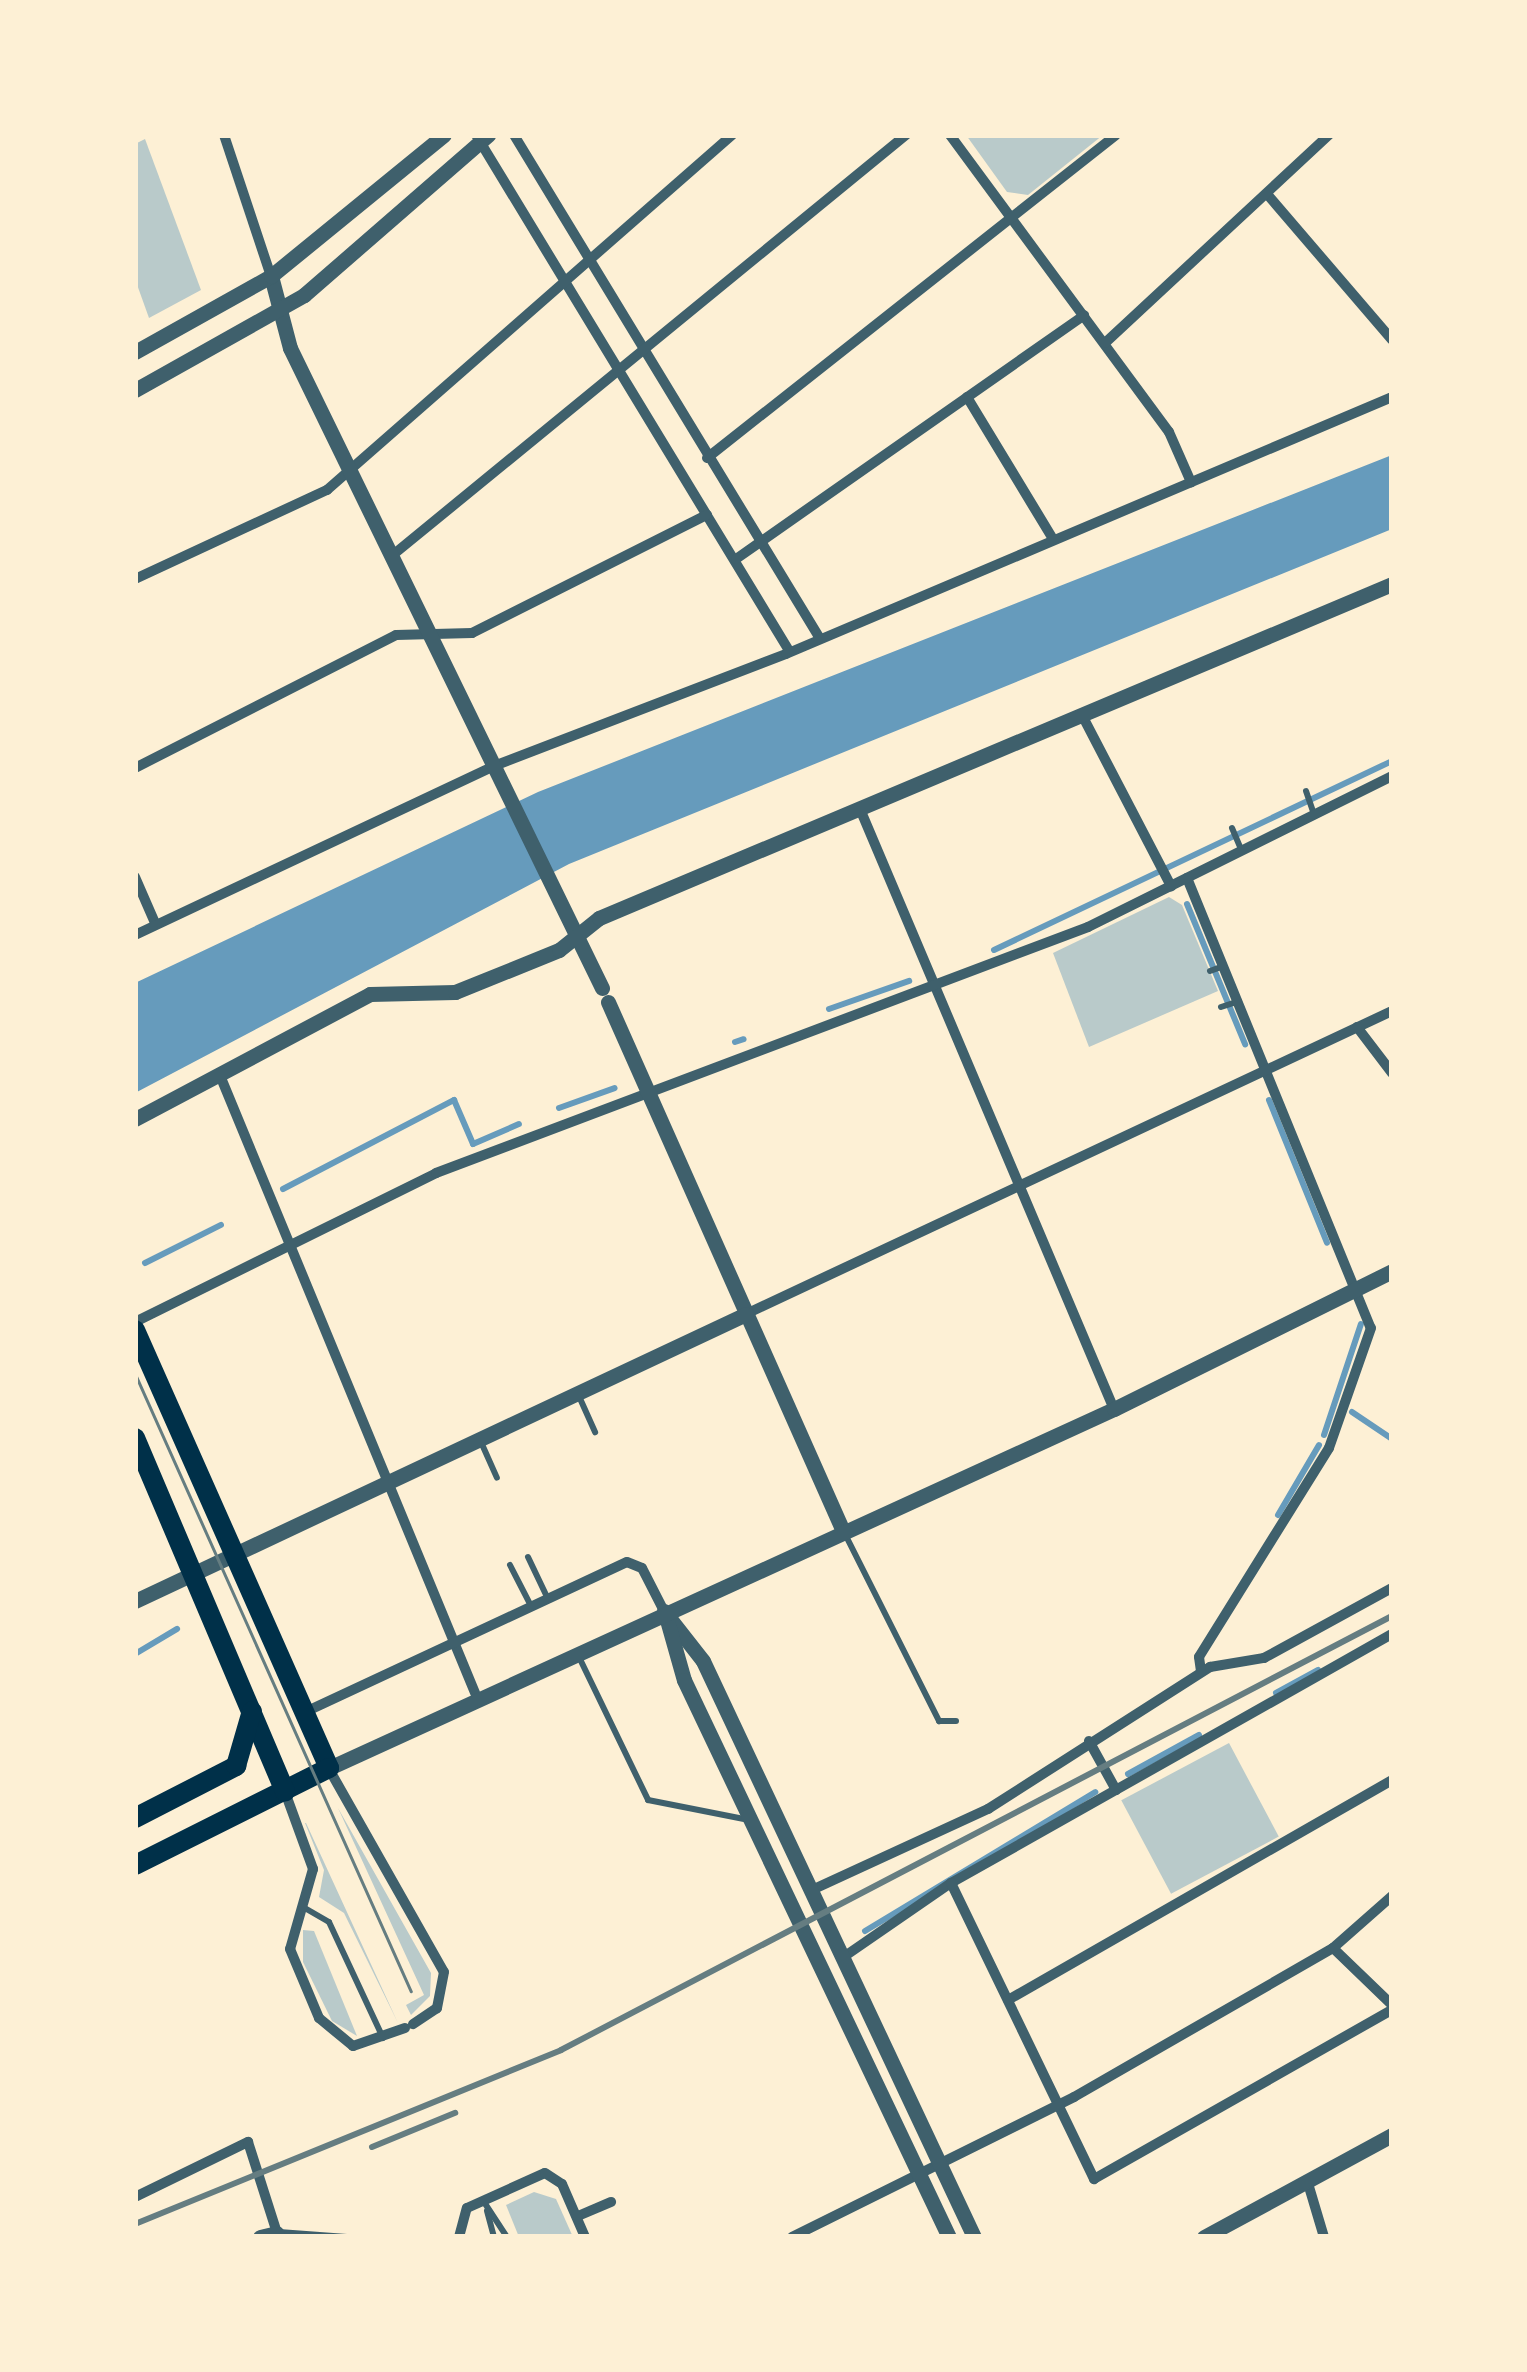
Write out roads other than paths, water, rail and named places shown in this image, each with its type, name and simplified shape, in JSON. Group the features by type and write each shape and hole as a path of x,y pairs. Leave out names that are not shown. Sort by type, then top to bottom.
{"highway":[{"path":"135,1330 230,1555 329,1768 135,1864"},
{"path":"135,1438 252,1704 284,1792"},
{"path":"135,1818 236,1766 252,1704"}],"street":[{"path":"224,135 280,312 350,468 494,766 554,880 843,1531"},
{"path":"135,352 270,276 444,135"},
{"path":"514,135 707,458 819,636"},
{"path":"135,580 327,490 592,263 732,135"},
{"path":"394,554 620,373 906,135"},
{"path":"950,135 1169,432 1190,482"},
{"path":"707,458 1116,135"},
{"path":"1105,342 1330,135"},
{"path":"135,390 280,312 482,137 788,649"},
{"path":"1267,194 1392,340"},
{"path":"736,559 1084,315"},
{"path":"135,935 494,766 788,649 1392,396"},
{"path":"967,397 1053,539"},
{"path":"135,768 396,635 472,633 707,515"},
{"path":"135,1119 370,994 454,992 860,809 1392,584"},
{"path":"1083,717 1167,877"},
{"path":"135,1322 436,1173 646,1090 936,990 1167,877 1187,878 1392,776"},
{"path":"860,809 1114,1409"},
{"path":"135,877 155,924"},
{"path":"1187,878 1270,1068 1372,1328 1348,1402 1199,1657 1201,1672"},
{"path":"135,1601 1392,1010"},
{"path":"1357,1027 1392,1073"},
{"path":"219,1073 384,1482 475,1694"},
{"path":"284,1792 312,1864 290,1950 318,2018 344,2044 383,2038 437,2008 444,1972 329,1768 475,1694 1114,1409 1360,1291 1392,1271"},
{"path":"303,1714 450,1642 635,1562 664,1611 704,1661 846,1956 974,2237"},
{"path":"814,1890 963,1823 1201,1672 1264,1658 1392,1588"},
{"path":"664,1611 684,1680 949,2237"},
{"path":"846,1956 952,1883 1391,1638"},
{"path":"1089,1741 1116,1790"},
{"path":"1008,2000 1392,1780"},
{"path":"952,1883 1094,2179 1392,2007 1333,1948"},
{"path":"792,2237 942,2170 1060,2104 1333,1948 1392,1896"},
{"path":"1204,2237 1392,2134"},
{"path":"135,2197 248,2142 279,2235 260,2237"},
{"path":"458,2237 462,2212 545,2173 578,2216 584,2237"},
{"path":"1307,2180 1324,2237"},
{"path":"578,2216 611,2202"}],"lane":[{"path":"1306,791 1314,814"},
{"path":"1232,828 1241,849"},
{"path":"1210,971 1226,965"},
{"path":"1222,1007 1240,1000"},
{"path":"578,1392 595,1432"},
{"path":"479,1438 497,1478"},
{"path":"843,1531 938,1721 956,1721"},
{"path":"528,1557 548,1598"},
{"path":"510,1565 531,1606"},
{"path":"575,1650 648,1800 750,1821"},
{"path":"303,1907 330,1922 383,2038"},
{"path":"486,2204 494,2237"},
{"path":"486,2204 507,2237"},
{"path":"279,2235 318,2233 347,2237"}],"water":[{"path":"1392,455 1392,529 569,864 135,1093 135,983 538,792"}],"waterway":[{"path":"994,950 1392,761"},
{"path":"1187,904 1245,1044"},
{"path":"829,1009 909,981"},
{"path":"735,1042 744,1039"},
{"path":"559,1108 615,1088"},
{"path":"283,1189 454,1100 473,1144 519,1124"},
{"path":"1269,1100 1327,1243"},
{"path":"145,1263 221,1225"},
{"path":"1324,1435 1361,1324"},
{"path":"1352,1412 1392,1439"},
{"path":"1278,1515 1319,1445"},
{"path":"135,1654 177,1629"},
{"path":"1276,1693 1318,1670"},
{"path":"1128,1774 1199,1735"},
{"path":"865,1931 1095,1792"}],"tram line":[{"path":"135,1373 411,1991"}],"railway":[{"path":"135,2224 561,2050 1392,1616"},
{"path":"372,2147 455,2113"}]}
